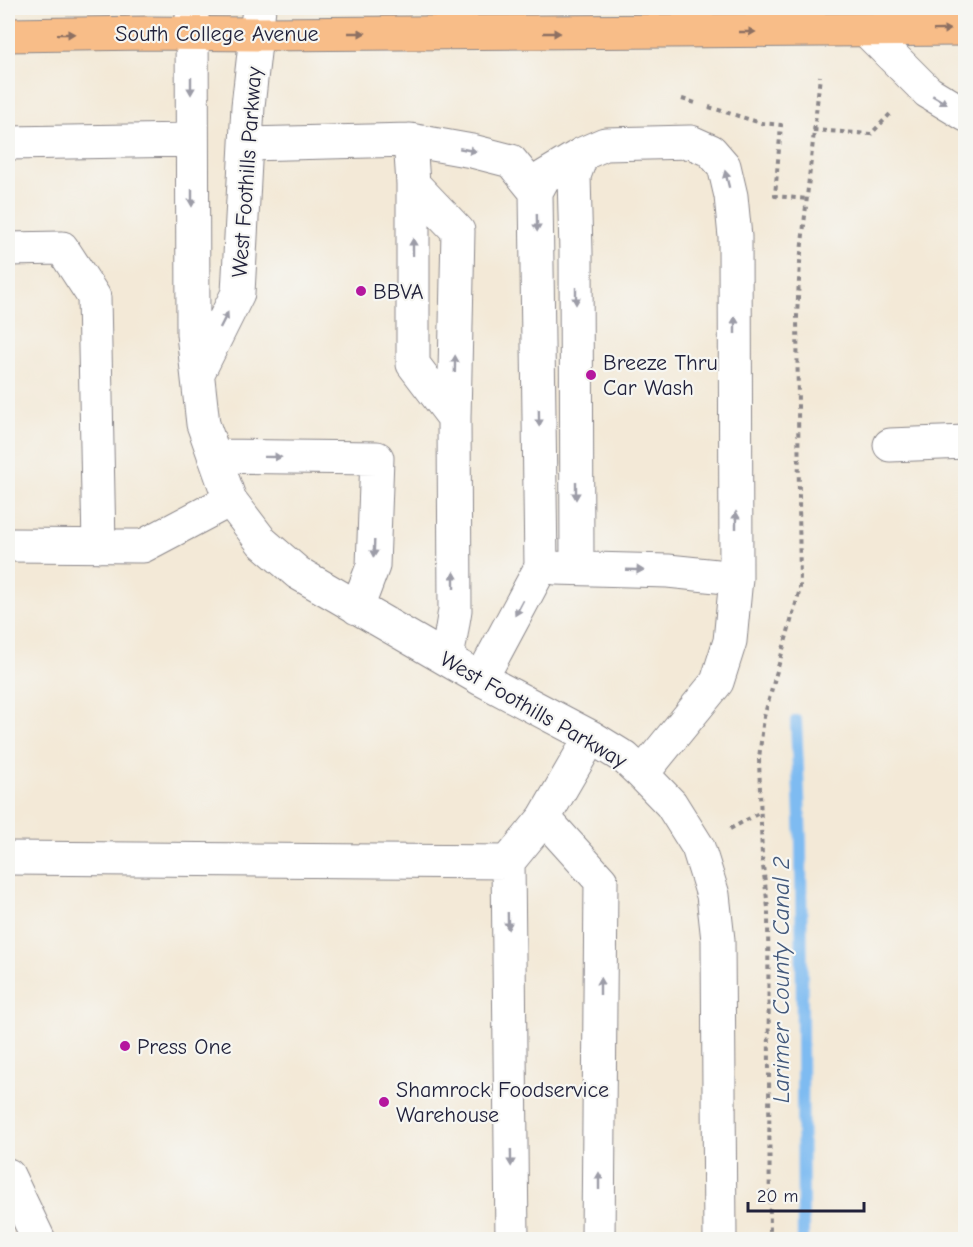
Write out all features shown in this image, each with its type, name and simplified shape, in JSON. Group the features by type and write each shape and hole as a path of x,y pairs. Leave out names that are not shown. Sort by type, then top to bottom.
{"highway":[{"name":"South College Avenue","path":"8,35 192,20 867,31 966,29"}],"street":[{"name":"West Foothills Parkway","path":"192,20 193,334 203,424 230,500 262,542 298,573 481,679 591,737 625,758 671,804 698,847 713,895 718,940 720,1239"},
{"name":"West Foothills Parkway","path":"198,373 238,293 248,106 258,21"},
{"path":"867,31 928,92 966,115"},
{"path":"8,143 191,140"},
{"path":"247,144 410,140 472,151 511,161 536,192"},
{"path":"410,140 413,184 413,364 454,418"},
{"path":"481,679 541,567 536,192 544,177 582,154 605,144 691,142 711,151 724,166 731,196 735,237 736,578 730,641 717,682 642,774"},
{"path":"577,568 574,176 582,154"},
{"path":"413,184 458,231 454,418 455,610 447,659"},
{"path":"8,249 62,248 94,297 99,546"},
{"path":"890,445 966,442"},
{"path":"214,456 376,458 373,566 357,608"},
{"path":"8,545 143,546 230,500"},
{"path":"541,567 668,571 736,578"},
{"path":"512,1239 508,862 544,818 591,737"},
{"path":"544,818 601,881 598,1239"},
{"path":"8,858 508,862"},
{"path":"8,1175 39,1239"}],"path":[{"path":"770,1239 768,908 762,857 759,758 764,717 800,590 797,316 800,262 820,75"},
{"path":"682,99 761,123 781,125 775,196 807,199"},
{"path":"813,130 871,134 893,111"}],"waterway":[{"name":"Larimer County Canal 2","path":"796,721 801,843 803,1240"}],"place":[{"name":"BBVA","path":"361,291"},
{"name":"Breeze Thru Car Wash","path":"591,375"},
{"name":"Press One","path":"125,1046"},
{"name":"Shamrock Foodservice Warehouse","path":"384,1102"}]}
